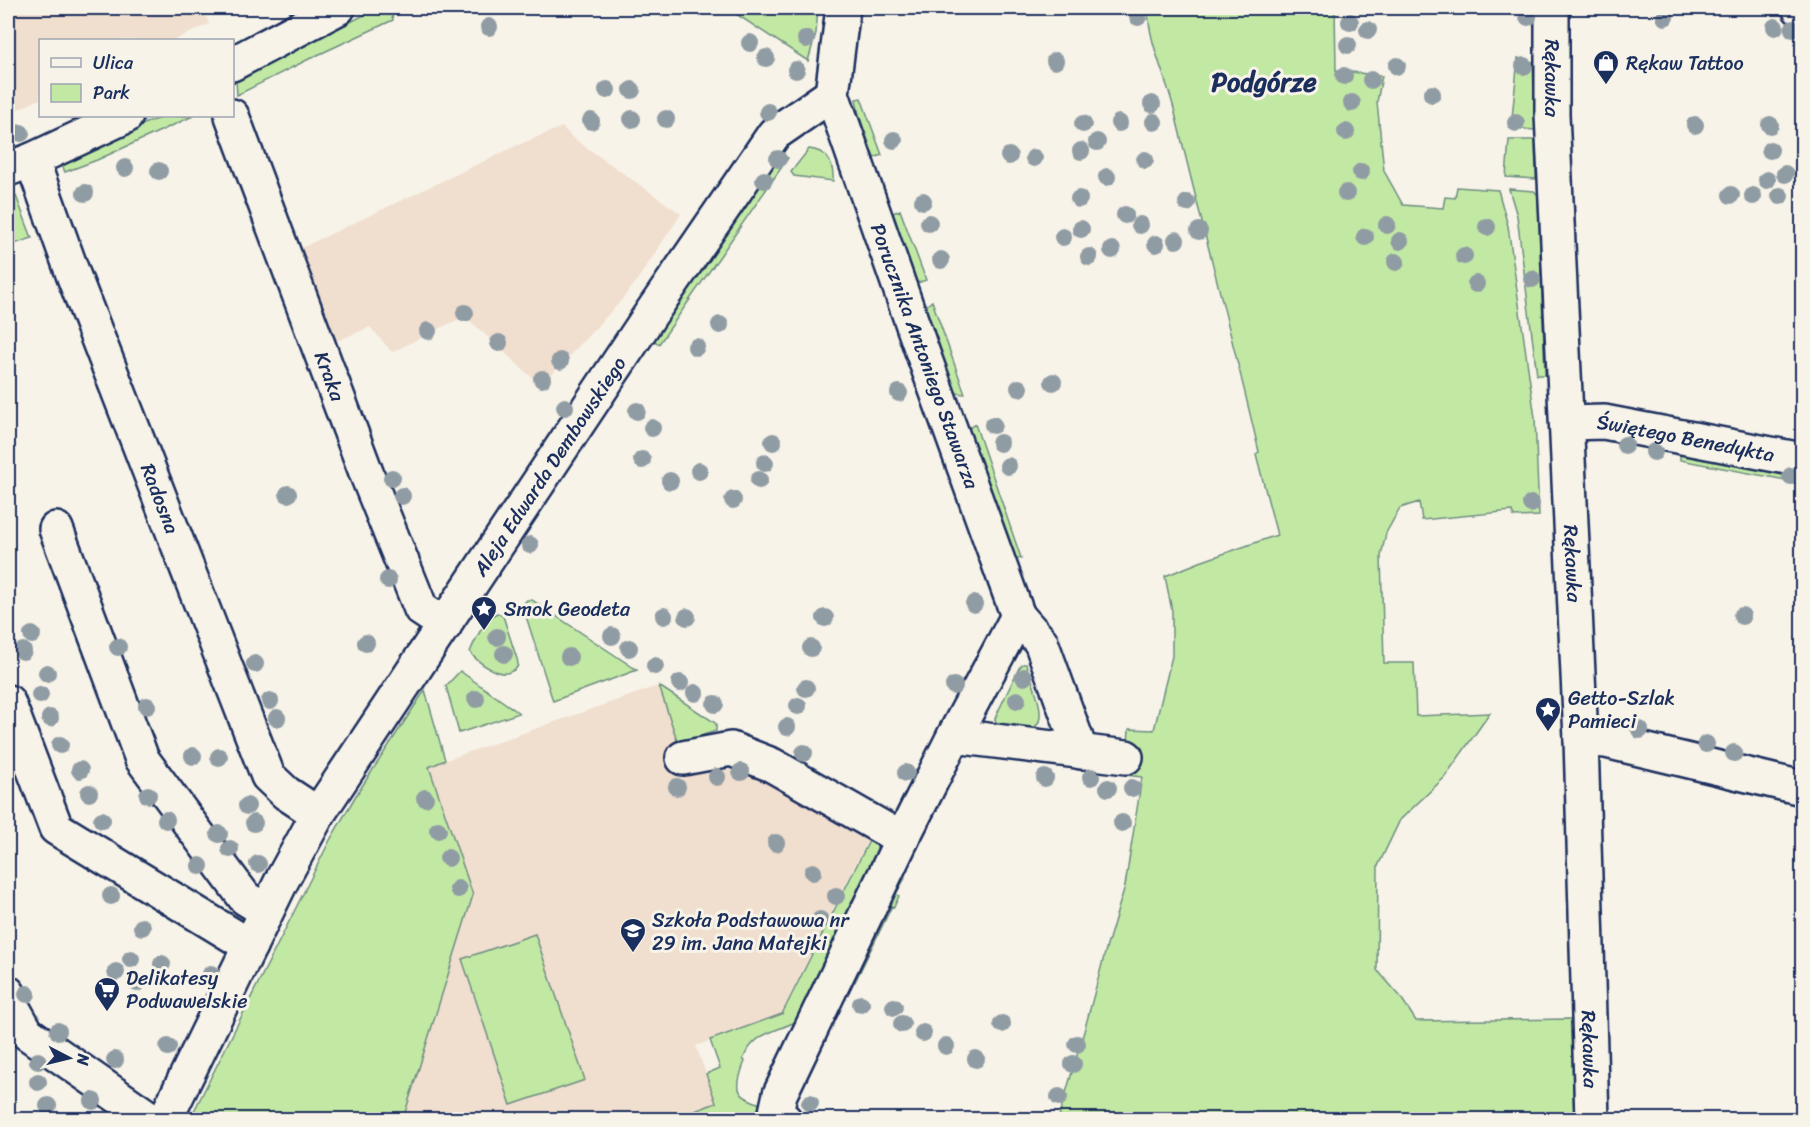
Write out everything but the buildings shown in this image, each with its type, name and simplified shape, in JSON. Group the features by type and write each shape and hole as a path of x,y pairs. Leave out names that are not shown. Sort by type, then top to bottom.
{"street":[{"path":"234,63 338,8"},
{"path":"832,94 843,8"},
{"name":"Rękawka","path":"1552,8 1552,114 1581,739 1592,1119"},
{"name":"Porucznika Antoniego Stawarza","path":"832,94 1018,616 1041,642 1081,752"},
{"name":"Aleja Edwarda Dembowskiego","path":"165,1119 266,911 318,814 650,315 774,134 832,94"},
{"path":"20,164 124,117"},
{"name":"Kraka","path":"232,117 363,464 421,609 445,625"},
{"name":"Radosna","path":"20,164 74,277 268,776 286,793 318,814"},
{"name":"Świętego Benedykta","path":"1567,423 1604,422 1803,460"},
{"path":"56,529 142,759 245,898 266,911"},
{"path":"785,1119 776,1112 780,1094 902,839 954,735 1018,616"},
{"path":"8,702 56,828 250,946"},
{"path":"954,735 1126,756"},
{"path":"1581,739 1606,741 1803,788"},
{"path":"683,758 731,749 772,765 902,839"},
{"path":"8,993 13,1008 27,1033 152,1119"}],"shaded area":[{"path":"8,8 202,8 209,24 176,39 39,39 39,99 8,114"},
{"path":"562,127 573,138 681,214 619,303 541,386 465,316 392,352 370,327 332,343 293,252 518,145"},
{"name":"Szkoła Podstawowa nr 29 im. Jana Matejki","path":"658,686 689,775 741,768 869,837 781,1014 696,1046 716,1103 670,1120 403,1120 473,895 429,766"}],"green space":[{"path":"378,8 390,8 393,20 237,95 236,80"},
{"path":"727,8 818,8 816,33 808,61"},
{"path":"1148,8 1335,8 1336,70 1382,76 1377,102 1384,171 1403,205 1443,208 1445,197 1455,198 1457,187 1498,190 1508,226 1535,418 1539,516 1514,517 1512,511 1422,520 1419,502 1400,508 1386,533 1381,556 1384,663 1414,663 1416,716 1490,713 1444,778 1400,820 1378,866 1377,970 1400,996 1416,1021 1571,1019 1574,1117 1569,1117 1568,1120 1058,1120 1125,886 1142,777 1126,775 1129,729 1154,730 1172,656 1172,611 1165,576 1277,535 1256,454 1259,452 1249,410 1172,100 1154,47"},
{"path":"1518,58 1533,62 1535,130 1511,128"},
{"path":"861,98 882,155 874,158 859,115 856,99"},
{"path":"163,117 191,117 97,160 65,172 62,165 148,122"},
{"path":"1509,140 1535,140 1536,179 1506,177"},
{"path":"809,149 825,155 831,163 833,181 794,176 791,172"},
{"path":"776,152 788,158 659,344 649,337"},
{"path":"1509,189 1534,191 1538,195 1545,375 1537,375 1517,216"},
{"path":"16,196 32,238 8,246 8,199"},
{"path":"900,210 926,280 917,283 893,213"},
{"path":"932,301 965,394 955,393 925,307"},
{"path":"975,424 1021,558 1013,558 968,429"},
{"path":"1680,453 1802,475 1802,483 1680,460"},
{"path":"532,600 637,670 553,701 524,610 524,603"},
{"path":"497,613 503,616 518,661 517,667 507,673 489,668 470,652 485,625"},
{"path":"1023,664 1026,664 1035,689 1040,719 1037,726 1030,729 997,725 996,716"},
{"path":"460,671 519,713 459,733 446,686"},
{"path":"659,686 714,722 716,731 678,743"},
{"path":"425,690 445,760 429,767 473,895 403,1119 190,1119 330,840 355,797"},
{"path":"872,835 878,844 879,852 797,1021 759,1038 743,1059 745,1061 739,1081 741,1093 770,1108 775,1119 671,1120 716,1103 706,1074 720,1068 710,1040 782,1014"},
{"path":"898,875 905,878 896,894 899,896 855,982 850,976"},
{"path":"535,934 585,1080 511,1105 462,959"}],"place":[{"name":"Rękaw Tattoo","path":"1606,86"},
{"name":"Smok Geodeta","path":"484,632"},
{"name":"Getto-Szlak Pamieci","path":"1548,733"},
{"name":"Szkoła Podstawowa nr 29 im. Jana Matejki","path":"633,954"},
{"name":"Delikatesy Podwawelskie","path":"107,1013"}],"district":[{"name":"Podgórze","path":"1264,82"}]}
